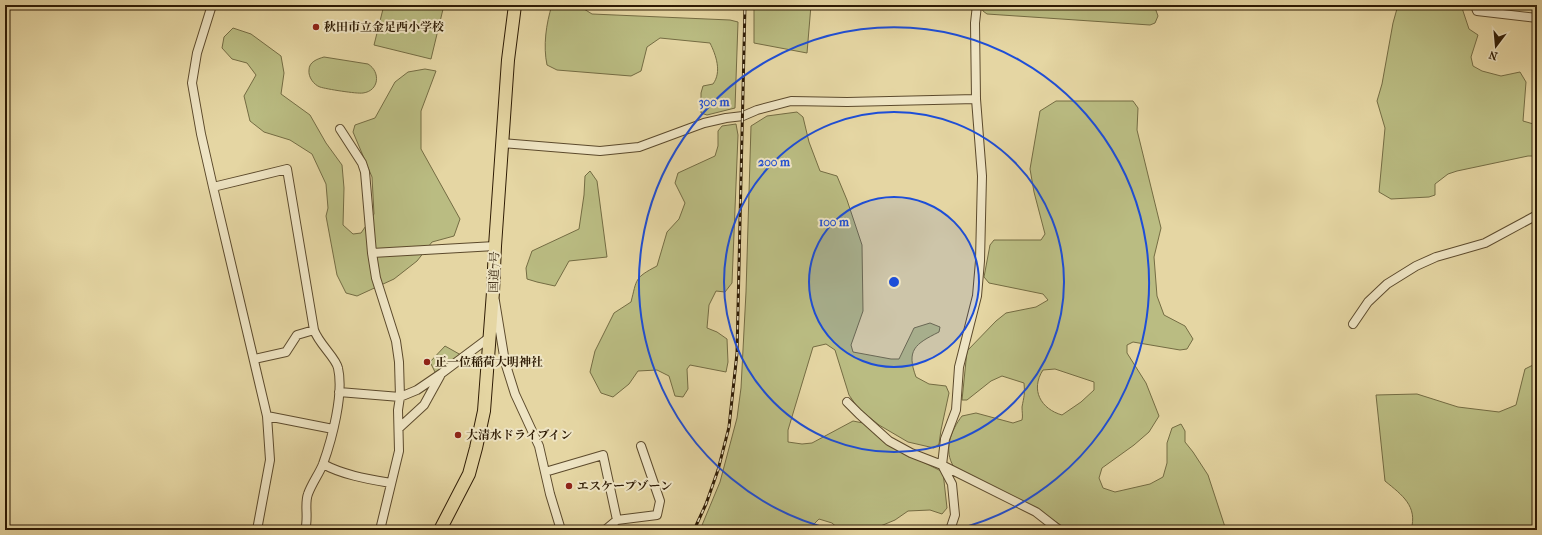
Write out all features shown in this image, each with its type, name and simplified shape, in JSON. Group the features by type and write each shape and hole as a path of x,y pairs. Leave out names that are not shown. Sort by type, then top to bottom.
{"highway":[{"name":"国道7号","path":"440,530 469,474 484,411 508,60 515,5"}],"street":[{"path":"212,5 197,53 192,83 201,134 267,416 270,460 257,530"},
{"path":"950,530 955,515 952,484 942,465 945,439 956,410 959,367 978,287 982,176 976,99 975,23 977,5"},
{"path":"1475,5 1477,11 1537,18"},
{"path":"502,143 600,151 639,147 704,124 726,118 742,116 757,110 791,101 847,102 976,99"},
{"path":"340,129 362,163 376,278 396,341 399,362 399,451 396,469 390,483 380,530"},
{"path":"213,187 286,169 314,330 318,339 337,363 339,369 339,392 333,429 323,464 307,496 307,522 305,530"},
{"path":"1353,324 1368,302 1387,284 1416,266 1436,257 1485,243 1537,215"},
{"path":"372,253 495,246"},
{"path":"493,292 499,319 505,362 515,394 539,446 550,494 561,530"},
{"path":"254,359 286,352 297,335 314,330"},
{"path":"339,392 400,397 417,390 490,337"},
{"path":"399,428 424,405 442,373"},
{"path":"847,402 889,441 911,453 942,465 1036,512 1059,530"},
{"path":"267,416 333,429"},
{"path":"605,530 617,520 657,515 660,501 641,446"},
{"path":"545,472 603,455 617,520"},
{"path":"323,464 332,469 370,480 390,483"}],"green space":[{"path":"384,5 444,5 431,59 374,45"},
{"path":"552,5 584,5 584,9 592,14 730,20 738,22 735,108 707,115 701,113 701,93 703,86 713,84 716,79 718,69 716,58 710,43 660,38 647,47 641,71 631,76 557,70 547,65 545,50 546,35"},
{"path":"754,5 811,5 807,53 754,43"},
{"path":"981,5 1154,5 1158,16 1155,23 1150,25 987,14 983,11"},
{"path":"1398,5 1461,5 1469,29 1478,35 1471,57 1473,66 1482,71 1501,76 1520,72 1526,82 1523,121 1537,125 1537,156 1528,156 1448,174 1435,184 1435,195 1429,197 1391,199 1379,192 1385,128 1377,101 1382,84 1393,23"},
{"path":"233,28 251,34 281,56 284,73 281,94 310,115 326,143 342,165 344,188 343,225 353,234 361,233 374,214 372,177 353,132 355,125 375,118 395,82 408,72 425,69 436,71 421,111 421,149 460,219 454,236 432,242 417,261 394,279 357,296 346,293 337,275 326,216 328,208 326,184 312,154 290,140 264,132 250,121 244,96 256,75 247,63 232,59 222,48 224,37"},
{"path":"324,57 368,64 375,72 375,85 368,92 363,93 335,90 318,86 310,78 309,67 314,61"},
{"path":"1056,101 1133,101 1138,108 1137,130 1161,228 1154,257 1157,296 1164,315 1185,326 1193,339 1187,349 1180,350 1133,342 1127,345 1127,353 1146,383 1159,416 1149,432 1102,468 1099,478 1103,488 1115,492 1150,484 1163,477 1167,463 1167,443 1172,428 1181,424 1185,431 1185,442 1208,475 1226,530 1068,530 1043,513 954,467 951,461 949,454 950,441 952,434 962,416 976,413 1013,423 1022,420 1024,383 1002,376 991,381 967,400 962,400 967,351 996,321 1006,313 1036,307 1048,300 1043,294 989,283 984,277 990,245 994,240 1041,240 1045,234 1034,192 1030,169 1040,111","holes":["1055,369 1094,382 1094,390 1081,402 1062,415 1048,408 1040,398 1038,391 1039,377 1043,370"]},
{"path":"797,112 803,117 809,142 820,171 837,176 847,200 862,245 863,311 851,345 853,352 891,359 899,359 914,328 930,323 940,327 939,332 924,340 915,349 912,360 913,368 916,377 929,384 946,386 949,393 939,444 934,448 908,442 879,425 858,408 849,395 835,350 826,344 813,347 788,430 788,442 802,444 812,443 853,421 863,423 887,444 943,472 947,508 942,514 930,510 908,511 895,520 871,530 840,530 832,523 819,519 808,530 700,530 720,482 737,418 741,388 746,292 751,126 767,116"},
{"path":"736,124 738,135 732,283 725,292 716,291 709,305 707,328 717,332 727,339 728,362 726,372 690,365 687,369 688,389 683,397 675,396 669,376 657,370 638,371 629,384 613,397 601,393 590,372 595,351 614,313 631,302 634,288 640,277 657,266 667,232 679,219 685,203 675,183 678,173 715,156 718,146 718,131 722,126"},
{"path":"590,171 597,181 607,257 569,261 555,286 527,279 526,268 532,251 579,229 585,176"},
{"path":"445,346 461,355 436,374 430,362"},
{"path":"1537,363 1537,530 1411,530 1413,522 1412,514 1407,502 1403,496 1385,481 1376,395 1417,394 1458,407 1499,412 1516,405 1525,369"}],"railway":[{"path":"694,530 706,504 718,470 729,427 737,353 745,5"}],"place":[{"name":"秋田市立金足西小学校","path":"316,27"},
{"name":"正一位稲荷大明神社","path":"427,362"},
{"name":"大清水ドライブイン","path":"458,435"},
{"name":"エスケープゾーン","path":"569,486"}]}
